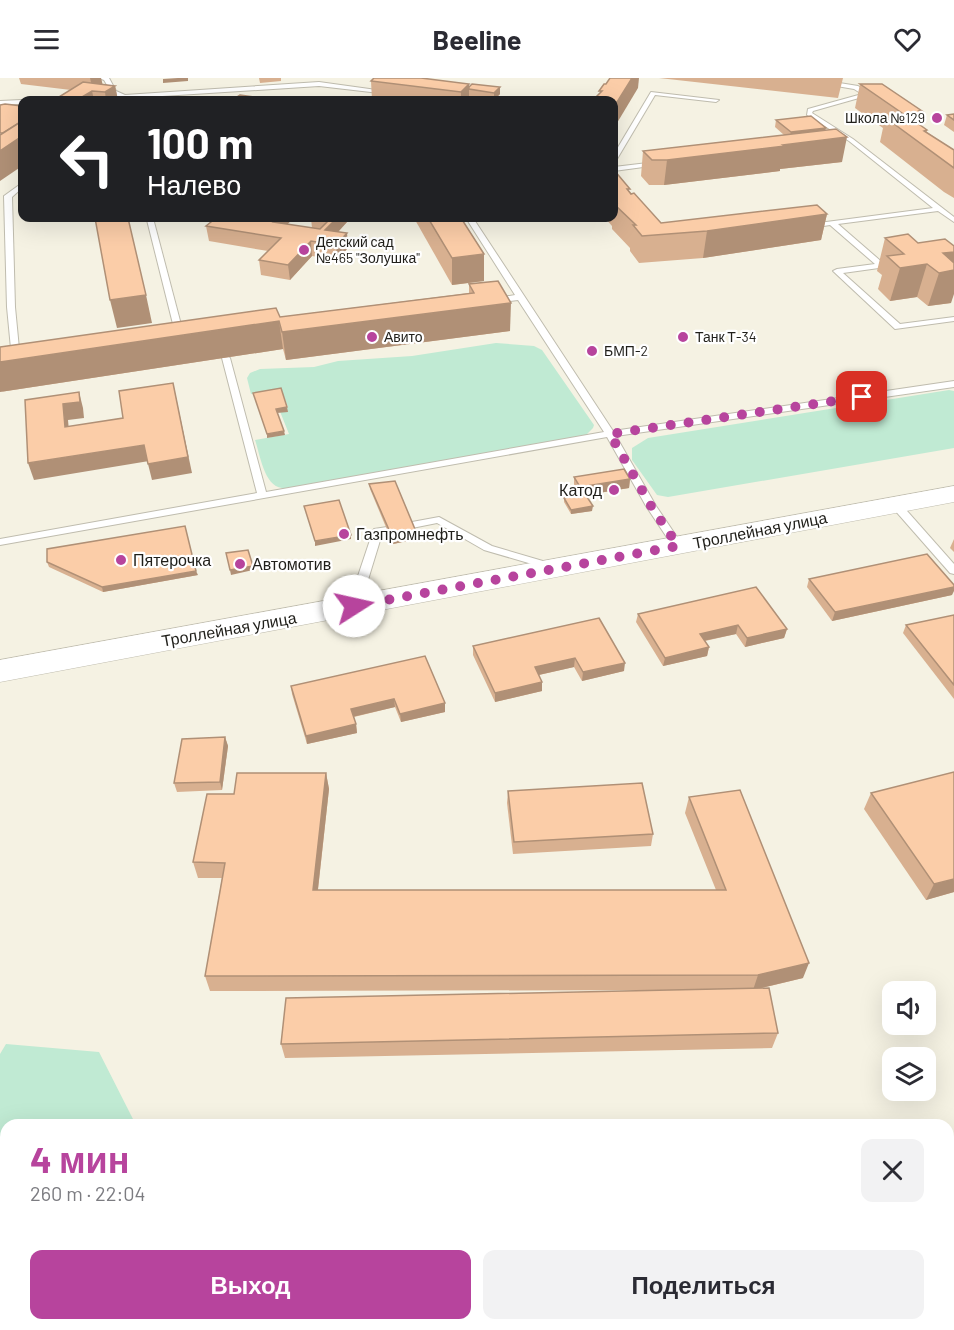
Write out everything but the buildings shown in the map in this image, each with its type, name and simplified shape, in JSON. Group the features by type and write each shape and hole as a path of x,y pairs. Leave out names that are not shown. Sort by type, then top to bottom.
{"main road":[{"name":"Троллейная улица","path":"0,671 954,494"}],"lane":[{"path":"105,78 114,92 120,96"},
{"path":"320,84 326,78"},
{"path":"814,82 856,87 876,100"},
{"path":"164,96 320,84 401,94"},
{"path":"378,91 385,85"},
{"path":"618,152 652,93 716,100"},
{"path":"867,94 810,110 809,114 851,140 954,220"},
{"path":"0,103 18,102"},
{"path":"839,142 851,140"},
{"path":"618,169 669,163"},
{"path":"18,188 8,196 11,307 16,361 28,359"},
{"path":"798,228 939,208"},
{"path":"150,222 180,337"},
{"path":"473,222 610,434 651,506 678,546"},
{"path":"832,224 881,265"},
{"path":"891,264 837,271 898,327 954,319"},
{"path":"486,302 520,297"},
{"path":"0,309 11,307"},
{"path":"168,338 190,335"},
{"path":"226,358 262,495"},
{"path":"0,542 610,434 954,384"},
{"path":"896,505 954,571"},
{"path":"412,525 439,520 488,548 559,569"},
{"path":"354,606 378,531 387,530"}],"green space":[{"path":"496,343 534,346 542,350 594,425 593,428 586,435 296,487 276,486 267,476 255,440 289,434 279,409 288,407 281,389 251,394 247,378 250,373 260,369 314,367 338,361 412,356"},
{"path":"954,391 954,448 668,497 657,495 632,460 632,448 648,438"},
{"path":"6,1044 99,1052 133,1119 0,1119 0,1054"}],"place":[{"name":"Школа №129","path":"937,118"},
{"name":"Детский сад №465 \"Золушка\"","path":"304,250"},
{"name":"Авито","path":"372,337"},
{"name":"Танк Т-34","path":"683,337"},
{"name":"БМП-2","path":"592,351"},
{"name":"Катод","path":"614,490"},
{"name":"Газпромнефть","path":"344,534"},
{"name":"Пятерочка","path":"121,560"},
{"name":"Автомотив","path":"240,564"}],"route":[{"path":"354,606 678,546 651,506 610,434 862,397"}]}
